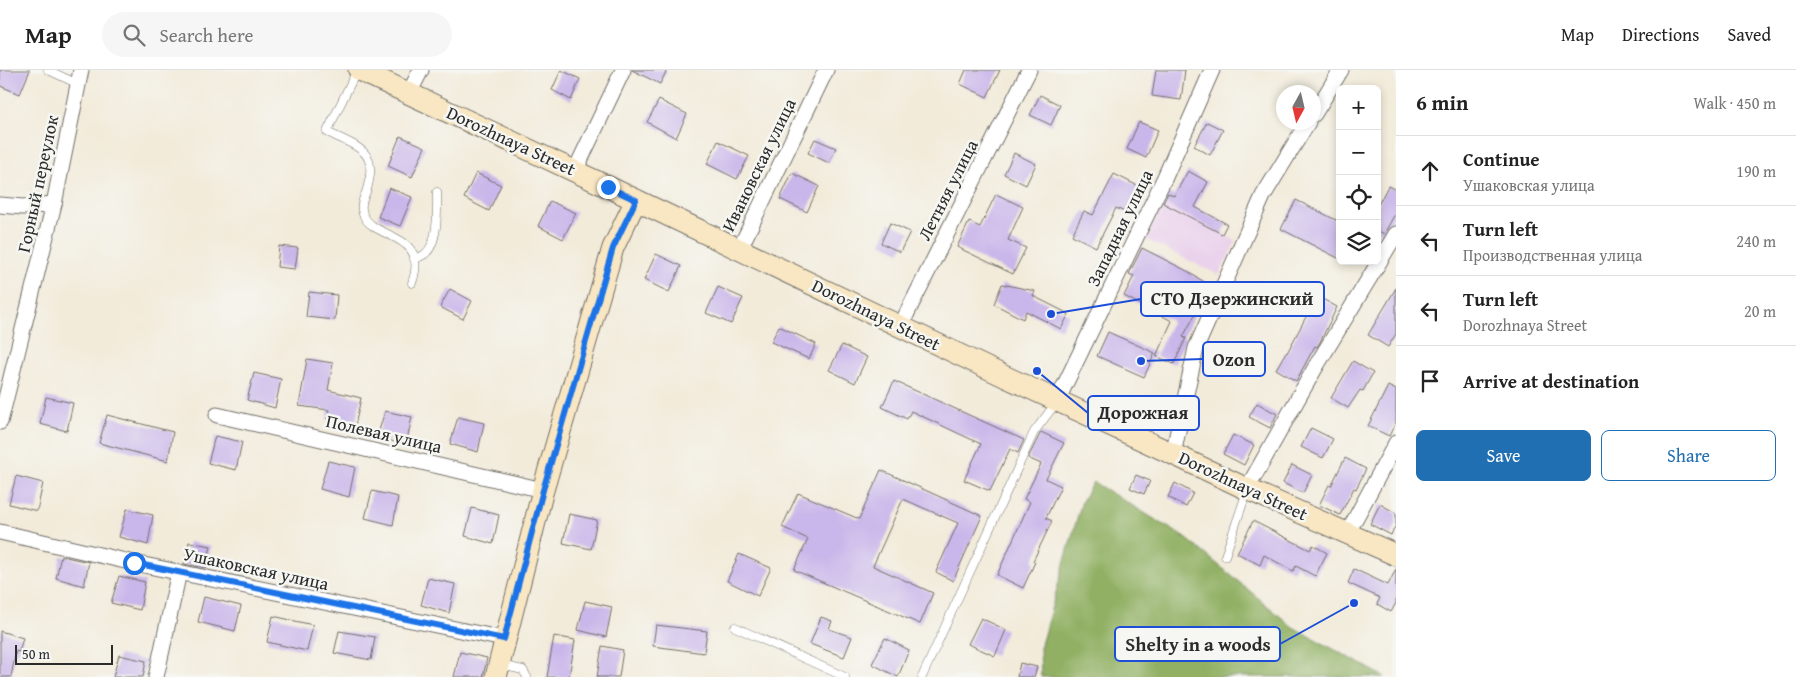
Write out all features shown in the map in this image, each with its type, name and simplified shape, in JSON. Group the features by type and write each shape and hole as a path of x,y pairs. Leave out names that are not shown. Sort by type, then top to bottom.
{"main road":[{"name":"Dorozhnaya Street","path":"358,70 584,175 900,327 1247,490 1396,556"},
{"path":"584,175 605,190 613,203 616,218 613,248"},
{"path":"497,671 543,490 613,248 636,200"},
{"path":"613,248 626,230 636,222 646,218 667,215"}],"street":[{"path":"409,93 420,70"},
{"path":"584,175 624,70"},
{"name":"Ивановская улица","path":"739,250 826,70"},
{"name":"Летняя улица","path":"900,327 1029,70"},
{"name":"Западная улица","path":"1057,401 1165,178 1212,70"},
{"path":"1321,103 1341,70"},
{"name":"Горный переулок","path":"0,422 54,204 80,77"},
{"path":"1173,454 1196,348 1264,196 1303,130"},
{"path":"0,205 23,207 54,204"},
{"path":"1247,490 1316,368 1396,234"},
{"name":"Полевая улица","path":"217,415 543,490"},
{"path":"1346,534 1396,443"},
{"name":"Ушаковская улица","path":"0,532 179,572 504,639"},
{"path":"156,677 179,572"}],"lane":[{"path":"48,70 80,77"},
{"path":"358,70 328,132 364,150 370,161 371,173 361,205 362,213 372,225 401,240 410,248 414,259 415,273 412,283"},
{"path":"414,259 425,254 429,249 436,230 437,192"},
{"path":"922,677 1034,432 1057,401"},
{"path":"1225,556 1247,490"},
{"path":"735,627 845,677"},
{"path":"497,671 523,670 527,677"}],"shaded area":[{"path":"1163,203 1236,241 1219,275 1145,239"}],"green space":[{"path":"1093,482 1186,538 1293,627 1385,677 1041,677 1040,648 1082,501"}],"building":[{"path":"0,70 30,70 20,94 0,86"},
{"path":"561,70 580,79 571,100 552,90"},
{"path":"632,70 667,70 660,84"},
{"path":"966,70 1000,70 987,97 960,84"},
{"path":"1156,70 1185,70 1181,100 1152,96"},
{"path":"1040,95 1060,105 1051,125 1030,115"},
{"path":"659,100 687,114 676,138 647,122"},
{"path":"1139,122 1158,130 1146,158 1127,149"},
{"path":"1207,122 1223,130 1210,155 1194,146"},
{"path":"400,136 425,147 412,177 388,166"},
{"path":"815,139 836,148 829,163 808,153"},
{"path":"718,141 749,156 737,179 707,164"},
{"path":"1014,153 1036,164 1026,185 1004,174"},
{"path":"1188,171 1208,182 1195,207 1227,224 1222,234 1163,203 1168,193 1174,196"},
{"path":"476,173 501,185 489,211 464,198"},
{"path":"792,173 819,186 807,212 780,199"},
{"path":"1114,174 1140,187 1127,213 1116,208 1096,247 1072,235 1084,211 1093,215"},
{"path":"1388,186 1396,190 1396,212 1384,234 1381,232 1381,199"},
{"path":"389,188 412,197 400,226 378,217"},
{"path":"996,194 1023,207 1008,240 1026,248 1013,274 957,247 969,222 980,227"},
{"path":"1296,200 1336,220 1336,257 1281,229"},
{"path":"550,201 576,213 563,239 538,226"},
{"path":"890,223 910,232 900,252 881,243"},
{"path":"279,246 298,248 295,269 277,267"},
{"path":"1142,248 1191,273 1213,287 1183,337 1186,338 1174,364 1156,356 1172,321 1124,296 1134,276 1129,274"},
{"path":"656,254 681,266 669,292 644,280"},
{"path":"1002,284 1035,291 1033,296 1069,314 1061,329 1026,311 1023,319 994,304"},
{"path":"718,287 743,298 731,324 706,313"},
{"path":"1396,288 1396,334 1388,347 1368,335"},
{"path":"450,289 472,301 463,319 440,307"},
{"path":"309,292 337,295 335,320 306,317"},
{"path":"1317,296 1337,307 1320,342 1317,347 1315,346 1296,381 1276,369 1287,353"},
{"path":"779,326 816,344 809,359 771,342"},
{"path":"1108,332 1155,353 1144,377 1097,356"},
{"path":"842,345 867,357 855,383 829,370"},
{"path":"307,359 333,363 328,390 361,398 355,426 327,419 329,410 299,406"},
{"path":"1353,361 1373,373 1363,391 1360,390 1348,408 1331,398"},
{"path":"254,373 281,379 275,408 247,400"},
{"path":"894,381 1024,440 1018,453 1010,449 990,491 964,480 981,444 911,411 907,419 882,407"},
{"path":"1388,386 1396,390 1396,422 1389,436 1368,426"},
{"path":"46,397 73,403 67,431 40,424"},
{"path":"1257,403 1277,414 1270,428 1249,417"},
{"path":"385,411 412,417 406,445 377,437"},
{"path":"107,415 173,432 168,461 99,443"},
{"path":"458,417 484,423 478,452 450,444"},
{"path":"1311,428 1333,439 1323,458 1301,447"},
{"path":"1041,432 1064,443 1046,479 1061,486 1046,518 1052,521 1033,561 1035,562 1023,588 997,575 1030,502 1024,499 1041,464 1028,458"},
{"path":"1233,435 1254,445 1244,465 1223,454"},
{"path":"215,436 242,442 236,470 208,463"},
{"path":"1345,458 1366,469 1340,515 1319,505"},
{"path":"328,461 355,467 349,497 320,489"},
{"path":"1292,465 1312,475 1303,493 1283,483"},
{"path":"881,470 982,516 953,581 936,572 958,523 903,499 873,566 933,593 920,624 794,570 808,539 782,527 798,493 859,519"},
{"path":"1136,475 1150,481 1144,494 1130,488"},
{"path":"16,476 43,483 37,511 9,504"},
{"path":"1175,483 1193,493 1186,507 1168,497"},
{"path":"372,491 398,497 393,525 365,518"},
{"path":"1380,504 1396,513 1396,525 1391,535 1370,524"},
{"path":"472,508 499,515 493,544 465,536"},
{"path":"127,509 153,515 148,545 119,537"},
{"path":"569,514 597,520 591,549 563,543"},
{"path":"1253,521 1310,550 1313,545 1327,553 1315,576 1296,566 1293,571 1264,555 1260,565 1237,553"},
{"path":"189,542 211,546 206,568 184,564"},
{"path":"739,554 771,568 758,596 727,581"},
{"path":"61,556 89,562 84,586 56,578"},
{"path":"1354,569 1388,585 1396,569 1396,603 1391,612 1377,604 1380,598 1348,583"},
{"path":"119,576 145,582 140,610 111,603"},
{"path":"428,578 455,584 449,613 421,605"},
{"path":"204,597 241,606 235,631 198,622"},
{"path":"585,601 612,607 606,637 578,630"},
{"path":"273,616 313,625 307,651 267,642"},
{"path":"821,617 832,621 829,629 852,637 844,657 810,644"},
{"path":"981,618 1006,630 995,656 968,644"},
{"path":"656,625 707,631 704,653 653,646"},
{"path":"0,631 23,638 19,652 16,651 11,677 0,677"},
{"path":"339,631 375,637 371,660 334,653"},
{"path":"554,636 575,640 569,677 547,677"},
{"path":"885,638 909,650 898,677 872,664"},
{"path":"602,646 623,650 619,677 597,677"},
{"path":"460,652 487,658 483,677 454,677"},
{"path":"119,655 146,661 143,677 113,677"},
{"path":"1020,663 1037,667 1034,677 1017,677"}],"place":[{"name":"СТО Дзержинский","path":"1051,314"},
{"name":"Ozon","path":"1141,361"},
{"name":"Дорожная","path":"1037,371"},
{"name":"Shelty in a woods","path":"1354,603"}],"route":[{"path":"134,563 504,639 543,490 613,248 636,200 608,187"}]}
